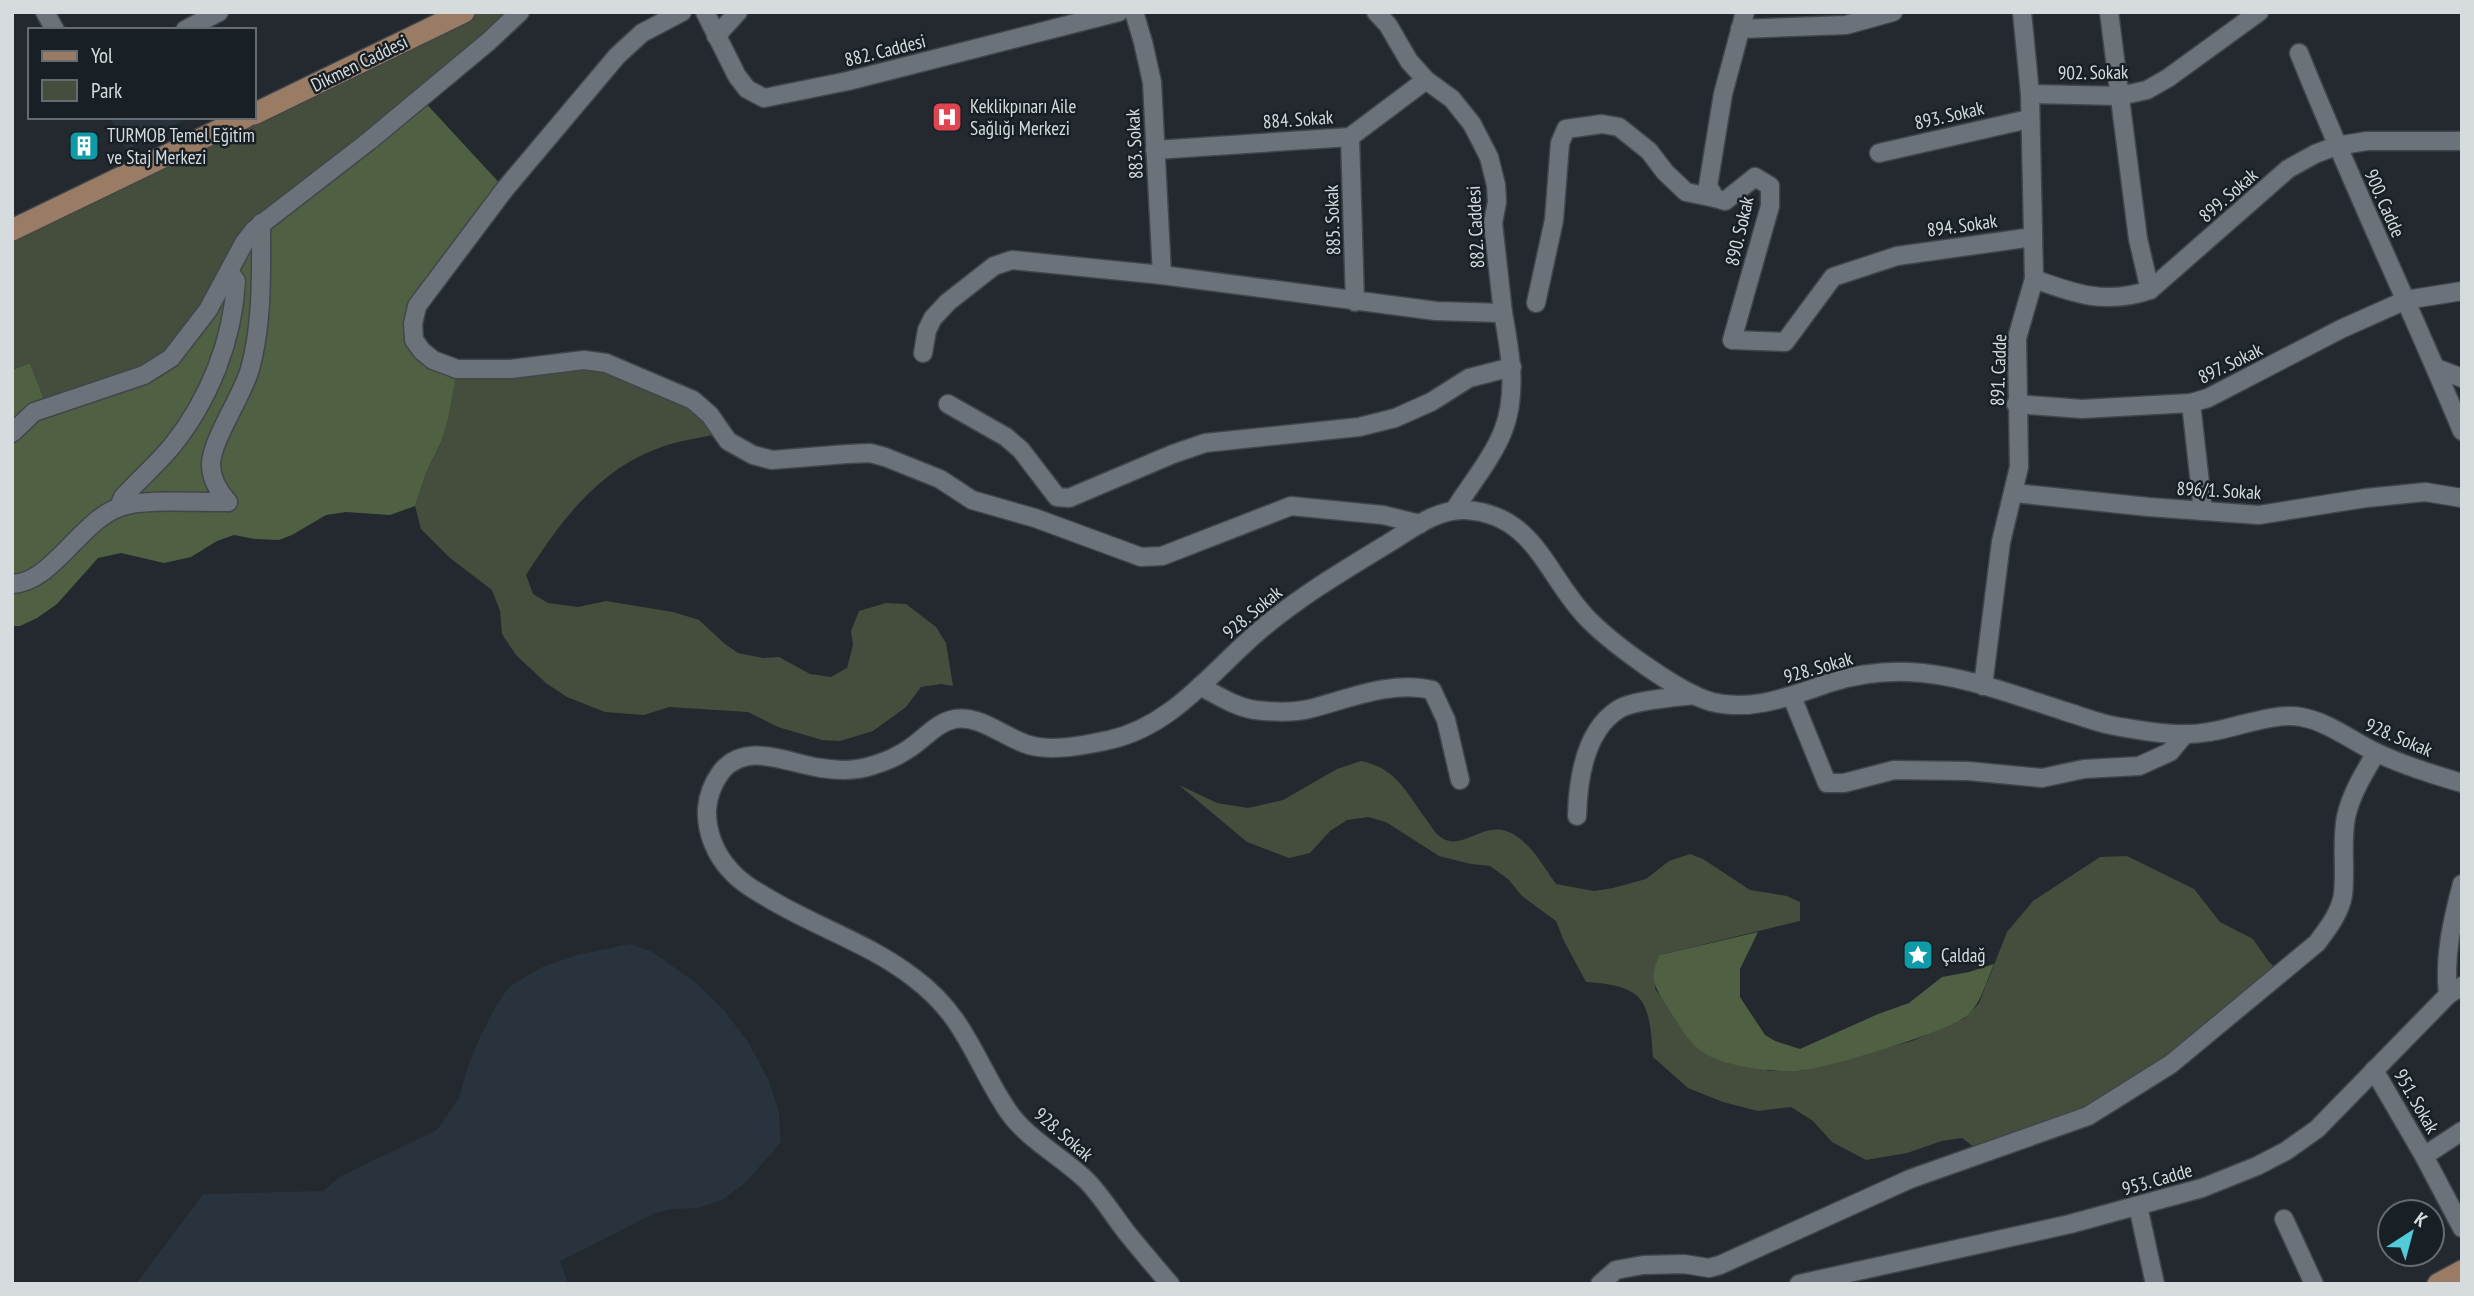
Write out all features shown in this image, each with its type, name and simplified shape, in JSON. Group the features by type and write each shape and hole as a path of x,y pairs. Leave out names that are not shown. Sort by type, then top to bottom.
{"main road":[{"name":"Dikmen Caddesi","path":"256,113 439,17 464,12"},
{"path":"12,230 242,119"},
{"path":"2438,1284 2462,1271"}],"street":[{"path":"45,12 54,28"},
{"path":"189,28 219,12"},
{"path":"12,433 34,412 109,388 159,367 171,358 194,331 230,273 244,243 261,223 369,141 488,43 520,12"},
{"path":"682,12 642,33 617,57 505,189 418,306 413,324 414,340 433,360 457,369 511,369 584,360 606,363 693,400 710,415 729,441 753,455 772,460 858,453 885,457 940,480 972,500 1048,523 1141,557 1162,556 1291,506 1383,515 1420,524"},
{"name":"882. Caddesi","path":"705,12 737,76 747,89 764,98 848,81 1071,19 1119,12"},
{"path":"716,36 738,12"},
{"name":"883. Sokak","path":"1134,12 1152,82 1162,275"},
{"name":"882. Caddesi","path":"1376,12 1388,25 1409,61 1426,80 1452,99 1472,124 1489,157 1496,184 1497,202 1493,223 1512,367 1510,407 1504,429 1455,509"},
{"path":"1743,21 1846,25 1893,12"},
{"name":"891. Cadde","path":"1983,686 2001,542 2019,467 2017,338 2034,279 2030,94 2022,12"},
{"path":"2109,12 2138,239 2150,290"},
{"name":"902. Sokak","path":"2030,94 2120,96 2147,90 2168,78 2259,12"},
{"name":"890. Sokak","path":"1743,21 1723,94 1708,186 1715,198 1725,201 1755,177 1770,186 1770,206 1732,340 1785,342 1833,277 1897,256"},
{"name":"900. Cadde","path":"2298,53 2336,146 2462,431"},
{"name":"884. Sokak","path":"1155,149 1350,137 1426,80"},
{"name":"893. Sokak","path":"1879,153 2029,119"},
{"path":"1536,303 1554,220 1560,143 1566,129 1602,124 1619,127 1649,151 1665,172 1686,192 1715,198"},
{"name":"885. Sokak","path":"1350,137 1355,302"},
{"name":"899. Sokak","path":"2034,279 2076,295 2110,299 2135,295 2150,290 2288,169 2315,154 2336,146 2367,141 2462,141"},
{"path":"12,584 36,578 90,526 119,507 138,503 228,502 216,486 211,464 215,447 242,391 254,349 260,294 261,223"},
{"name":"894. Sokak","path":"1897,256 2033,237"},
{"path":"923,353 927,330 933,318 994,266 1012,260 1162,275 1355,302 1463,313 1503,313"},
{"path":"119,507 122,497 172,446 203,398 223,350 231,320 236,281 230,273"},
{"name":"897. Sokak","path":"2017,404 2082,409 2191,403 2208,398 2341,329 2406,300 2462,291"},
{"path":"948,404 1006,437 1021,450 1057,497 1069,498 1205,443 1359,427 1395,418 1431,402 1469,378 1512,367"},
{"path":"2436,369 2462,378"},
{"path":"2191,403 2203,511"},
{"name":"896/1. Sokak","path":"2014,493 2259,515 2366,498 2425,492 2462,498"},
{"path":"1048,523 1057,497"},
{"name":"928. Sokak","path":"1170,1284 1084,1178 1032,1137 1008,1111 967,1037 944,1004 918,980 885,958 811,923 745,884 727,867 716,851 708,827 707,810 710,793 727,764 748,755 771,756 796,764 843,771 867,768 910,748 946,720 963,718 984,724 1027,745 1049,749 1115,739 1158,720 1177,708 1260,631 1310,591 1420,524 1455,509 1497,516 1520,530 1538,548 1556,578 1587,619 1617,644 1693,695 1712,702 1751,706 1792,697 1835,681 1901,671 1983,686 2107,725 2185,734 2200,734 2274,718 2302,717 2407,766 2462,783"},
{"path":"1200,686 1234,704 1282,712 1307,709 1339,699 1400,687 1432,690 1446,720 1460,780"},
{"path":"1577,816 1581,773 1594,737 1604,723 1620,708 1693,695"},
{"path":"1792,697 1826,783 1844,783 1894,770 1968,771 2042,778 2084,769 2139,765 2170,752 2185,734"},
{"path":"1601,1284 1616,1270 1643,1265 1684,1264 1709,1268 1720,1265 1910,1179 2088,1116 2171,1064 2317,943 2334,919 2343,895 2342,850 2346,816 2358,784 2376,752"},
{"path":"2455,991 2445,970 2449,935 2462,884"},
{"name":"953. Cadde","path":"1799,1284 1979,1245 2138,1206 2202,1188 2257,1166 2286,1151 2316,1129 2455,991"},
{"name":"951. Sokak","path":"2374,1070 2462,1228"},
{"path":"2424,1156 2462,1130"},
{"path":"2138,1206 2155,1284"},
{"path":"2284,1219 2314,1284"}],"shaded area":[{"path":"111,119 186,119 126,150"},
{"path":"630,944 651,951 696,983 722,1008 748,1042 769,1081 779,1112 781,1142 745,1183 722,1200 698,1208 655,1213 560,1261 568,1284 136,1284 203,1194 323,1191 341,1176 437,1130 459,1098 481,1035 510,986 540,968 577,955"}],"green space":[{"path":"464,12 520,12 171,358 47,407 30,363 12,370 12,230 242,119 256,119 256,112"},
{"path":"421,98 505,189 432,285 415,340 457,369 441,442 426,473 415,506 390,515 346,512 326,515 279,540 234,535 217,541 191,557 164,563 121,553 98,558 57,604 37,618 20,626 12,626 12,370 30,363 47,407 159,367 244,243"},
{"path":"584,360 666,388 722,433 659,448 617,470 599,484 567,517 526,575 533,594 548,603 578,607 606,601 673,612 699,620 738,653 763,658 779,657 810,674 831,677 847,668 853,645 851,631 859,611 886,603 906,604 936,627 946,643 953,686 941,684 921,687 906,707 873,731 840,741 822,740 778,727 748,712 669,707 644,715 605,712 567,697 546,683 516,655 502,634 500,611 492,590 450,558 421,529 415,506 426,473 441,442 457,369"},
{"path":"1361,761 1373,764 1392,775 1439,836 1448,841 1457,841 1486,831 1507,831 1530,848 1556,884 1594,891 1613,888 1646,879 1669,861 1690,854 1703,859 1750,890 1787,896 1800,902 1800,921 1660,955 1655,989 1669,1008 1768,1071 1801,1071 1912,1041 1965,1018 1979,1003 2007,932 2033,901 2100,857 2127,856 2194,889 2220,922 2253,939 2269,962 2281,973 2088,1116 1982,1153 1962,1138 1942,1141 1907,1153 1866,1160 1832,1142 1813,1121 1791,1107 1758,1111 1723,1102 1688,1088 1653,1057 1646,1009 1633,992 1621,987 1586,982 1556,921 1522,896 1508,879 1490,866 1439,856 1386,822 1368,817 1347,820 1330,831 1310,853 1289,858 1247,842 1179,785 1217,803 1248,808 1283,800 1337,769"},
{"path":"1758,932 1740,969 1740,997 1765,1035 1800,1049 1909,1003 1942,977 1994,964 1977,1004 1968,1015 1957,1022 1885,1049 1832,1064 1797,1071 1775,1071 1725,1062 1698,1049 1663,1001 1654,977 1660,955"}],"place":[{"name":"Keklikpınarı Aile Sağlığı Merkezi","path":"947,117"},
{"name":"TURMOB Temel Eğitim ve Staj Merkezi","path":"84,146"},
{"name":"Çaldağ","path":"1918,955"}]}
